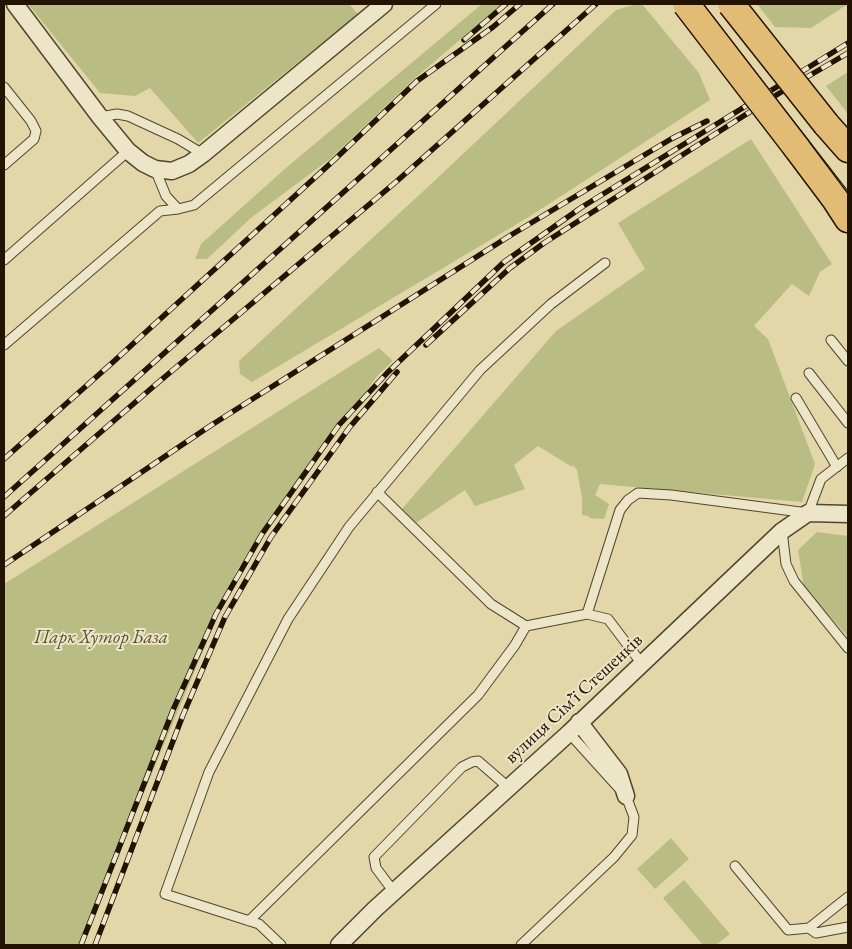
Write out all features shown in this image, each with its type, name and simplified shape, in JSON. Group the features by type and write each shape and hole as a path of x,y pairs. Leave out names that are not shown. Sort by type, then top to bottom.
{"main road":[{"path":"686,4 796,147 848,219"},
{"path":"730,4 848,149"}],"street":[{"path":"15,4 128,151 143,163 155,169 172,171 189,164 203,154 384,4"},
{"path":"808,513 848,514"},
{"name":"вулиця Сімʼї Стешенків","path":"340,945 394,892 574,728 782,531 808,513"},
{"path":"574,728 619,774 626,796"}],"lane":[{"path":"4,345 160,211 194,205 436,4"},
{"path":"4,87 32,121 36,131 34,139 4,165"},
{"path":"100,117 116,114 128,116 178,139 203,154"},
{"path":"4,260 128,151"},
{"path":"155,169 166,196 178,209"},
{"path":"281,945 259,924 165,894 210,772 288,619 349,527 480,370 551,304 605,263"},
{"path":"831,340 848,361"},
{"path":"809,373 848,423"},
{"path":"796,398 837,467"},
{"path":"587,614 620,510 628,500 638,493 671,495 808,513 821,479 848,458"},
{"path":"377,492 491,604 526,626 587,614 608,619 642,664"},
{"path":"782,531 786,564 794,581 848,648"},
{"path":"249,921 478,695 526,626"},
{"path":"394,892 376,868 374,857 462,767 478,761 508,787"},
{"path":"521,945 614,857 632,835 634,817 626,796"},
{"path":"735,866 788,930 809,928 848,897"},
{"path":"809,928 816,933 848,927"}],"green space":[{"path":"28,4 349,4 358,14 198,143 150,88 135,96 100,93"},
{"path":"482,4 502,4 414,79 330,159 252,217 207,259 195,259 201,244 287,167"},
{"path":"642,4 699,73 710,100 527,218 252,382 240,374 239,361 616,10"},
{"path":"757,4 848,4 811,28 775,27"},
{"path":"848,72 848,114 826,86"},
{"path":"751,139 832,264 820,272 809,296 792,284 754,326 768,339 815,464 802,502 600,484 595,495 609,504 604,519 589,518 589,516 582,515 582,498 577,470 573,465 572,467 538,446 514,465 525,489 475,506 465,490 413,525 395,517 556,331 645,269 618,223"},
{"name":"Парк Хутор База","path":"379,348 393,361 378,375 237,570 80,945 4,945 4,584"},
{"path":"817,532 848,536 848,637 804,587 798,550"},
{"path":"671,838 689,859 655,889 637,869"},
{"path":"684,880 730,934 716,945 703,945 663,898"}],"tram line":[{"path":"703,4 848,191"}],"railway":[{"path":"464,40 506,4"},
{"path":"4,459 332,162 417,81 493,27 520,4"},
{"path":"4,497 553,4"},
{"path":"4,516 154,386 397,181 596,4"},
{"path":"81,945 173,710 216,614 262,534 339,425 388,372 504,262 582,207 848,43"},
{"path":"426,345 510,268 544,243 778,94 848,53"},
{"path":"4,565 210,426 511,235 671,139 707,121"},
{"path":"95,945 183,715 225,617 271,537 349,428 397,372"}]}
